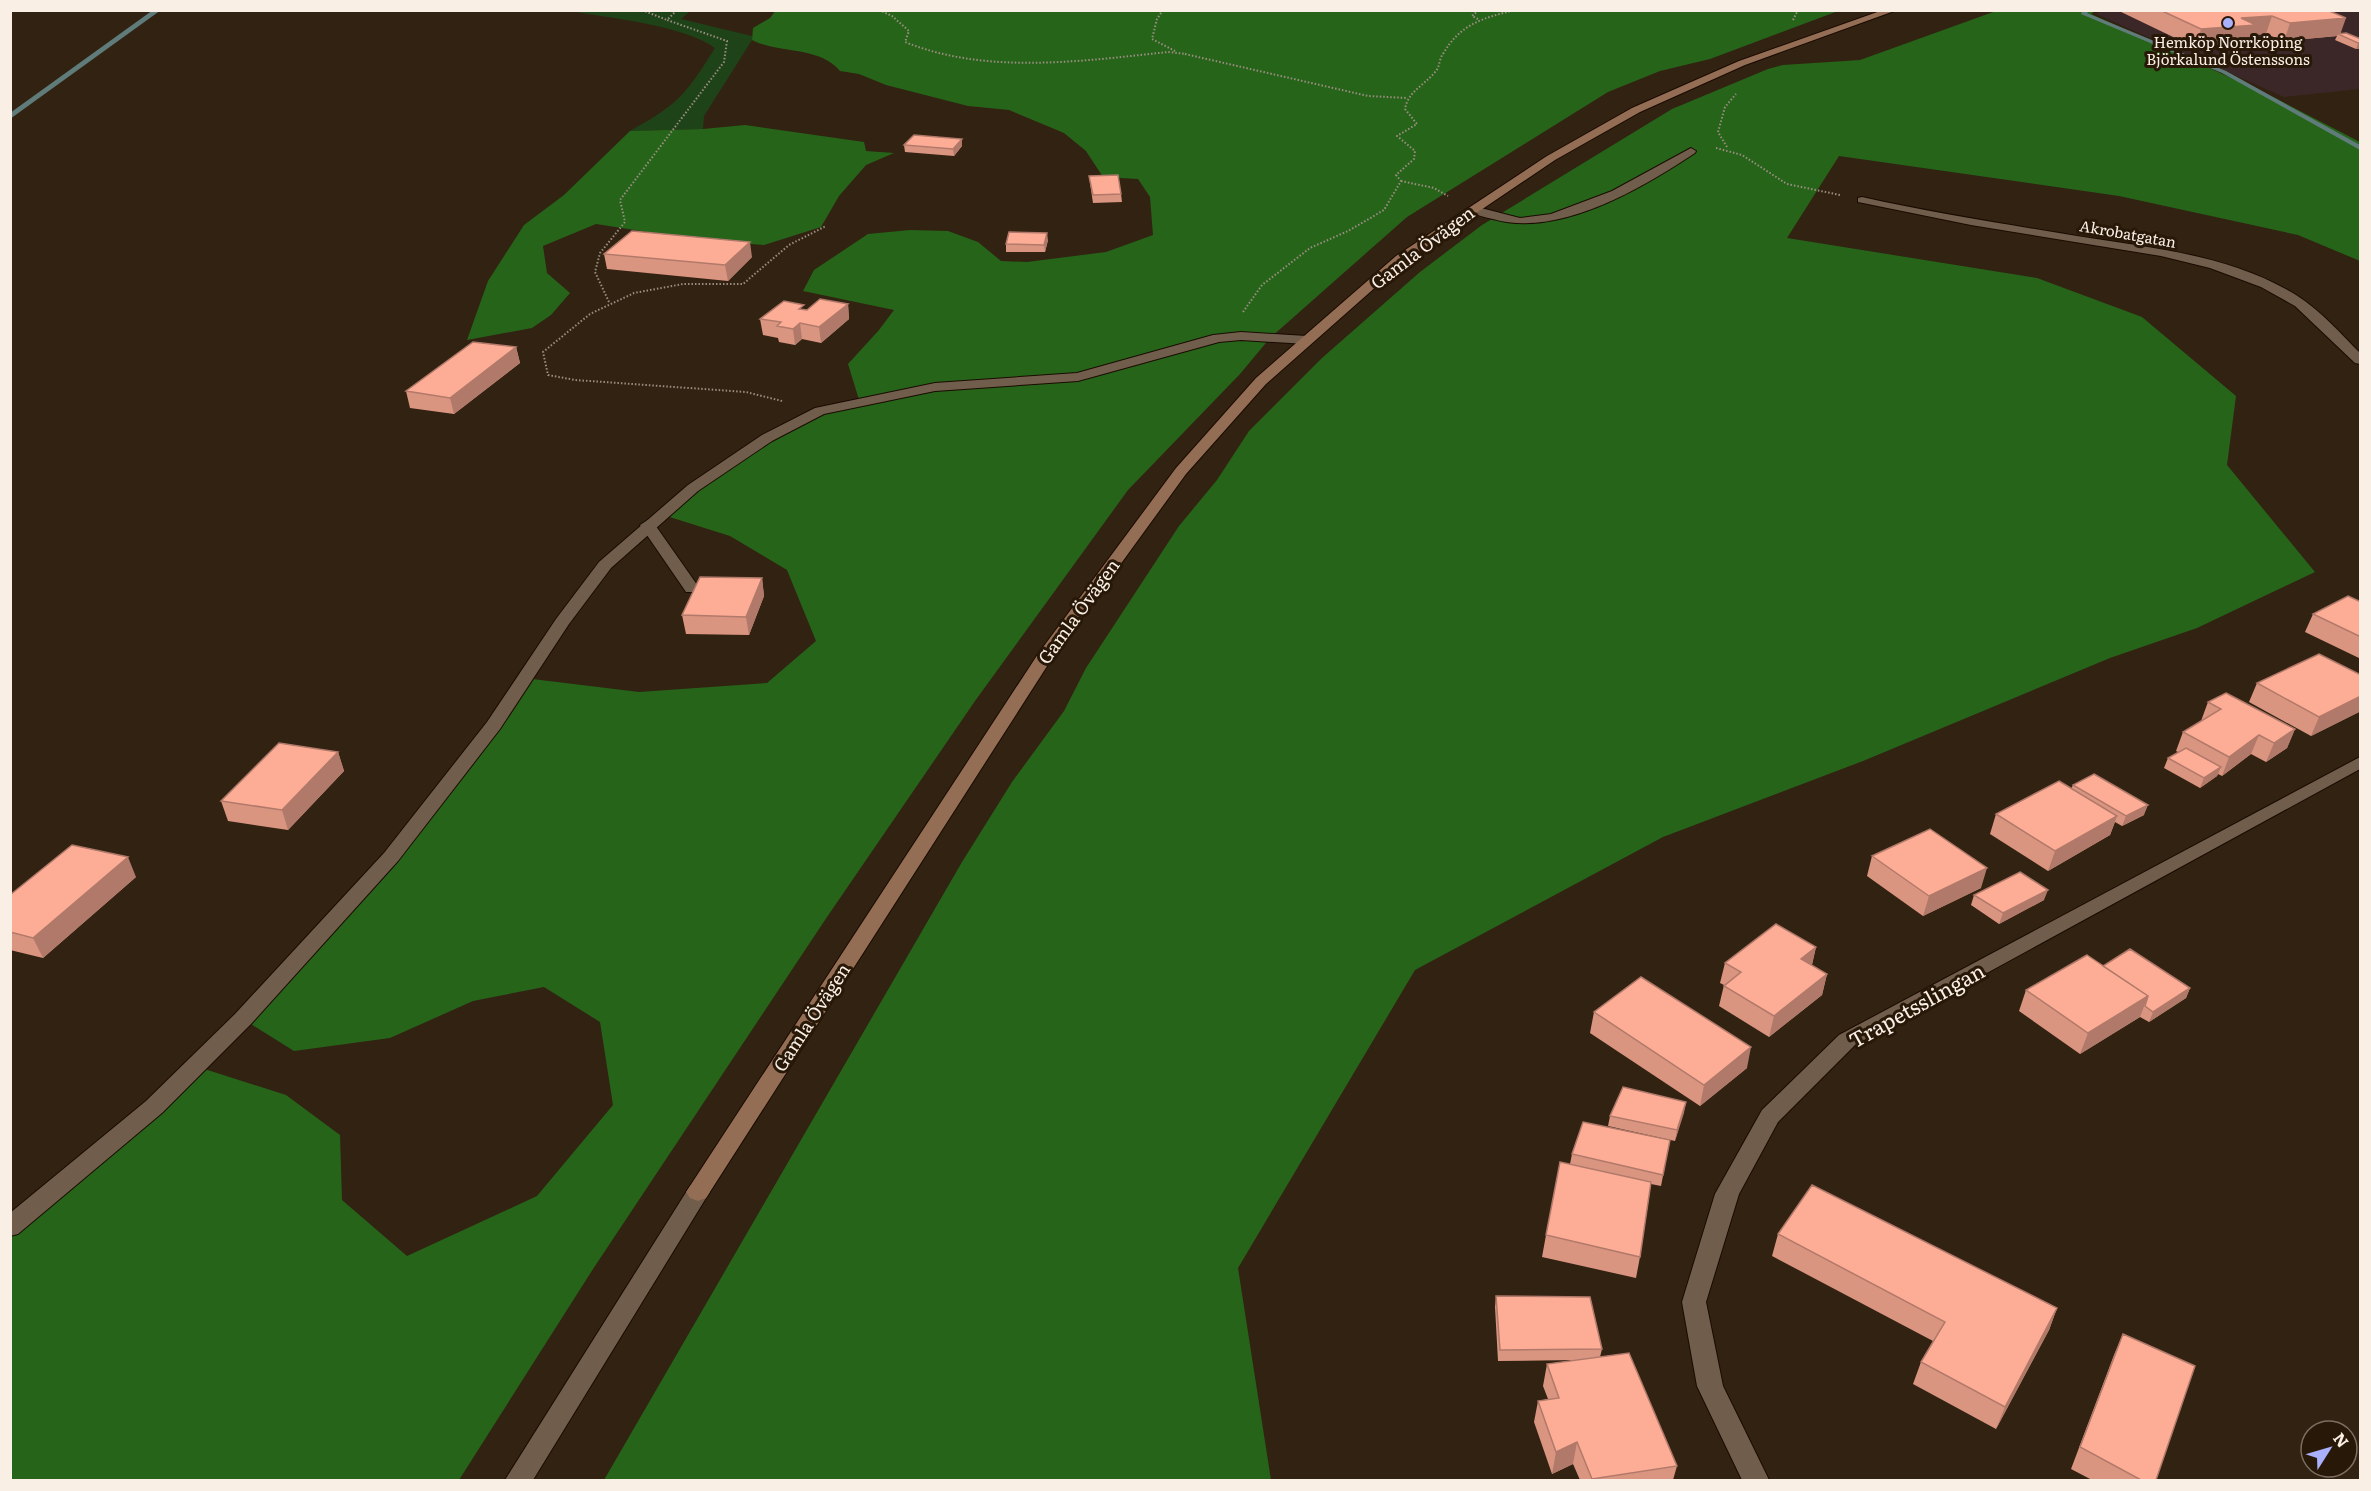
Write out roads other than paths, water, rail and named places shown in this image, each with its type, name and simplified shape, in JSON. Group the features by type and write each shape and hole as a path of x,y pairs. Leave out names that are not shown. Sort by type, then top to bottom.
{"main road":[{"name":"Gamla Övägen","path":"698,1192 1044,658 1181,471 1261,381 1400,259 1551,158 1636,110 1754,58 1893,10"}],"street":[{"path":"1473,209 1510,221 1535,221 1614,193 1691,151"},
{"name":"Akrobatgatan","path":"1862,200 1913,212 2151,251 2230,270 2263,283 2304,306 2361,360"},
{"path":"10,1227 154,1107 243,1019 391,857 494,725 562,622 605,565 693,488 767,438 820,411 935,387 1078,377 1218,338 1241,336 1308,340"},
{"path":"648,525 692,589"},
{"name":"Trapetsslingan","path":"1755,1480 1710,1386 1694,1302 1727,1194 1770,1116 1847,1040 2361,762"},
{"name":"Gamla Övägen","path":"518,1480 698,1192"}],"waterway":[{"path":"10,117 158,10"},
{"path":"2087,10 2083,13 2224,72 2360,148"}],"place":[{"name":"Hemköp Norrköping Björkalund Östenssons","path":"2228,23"}]}
